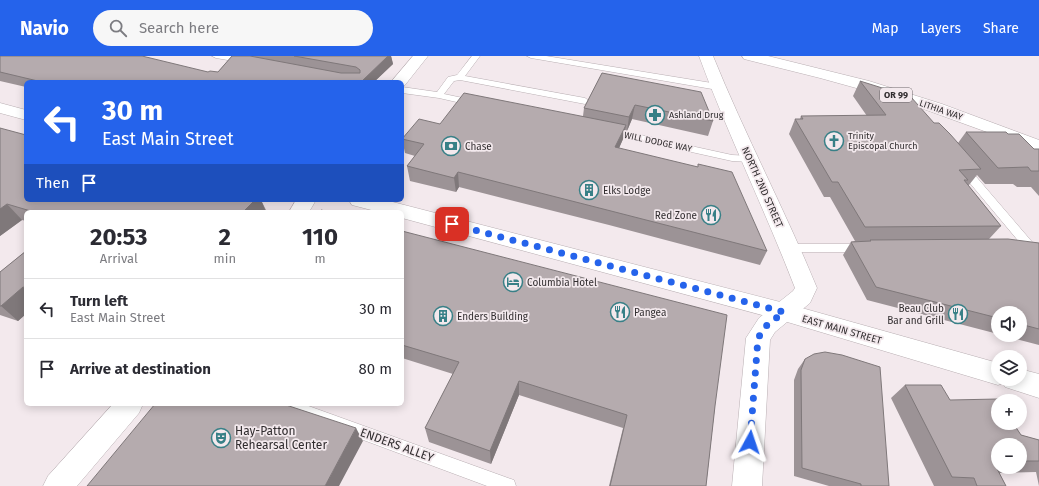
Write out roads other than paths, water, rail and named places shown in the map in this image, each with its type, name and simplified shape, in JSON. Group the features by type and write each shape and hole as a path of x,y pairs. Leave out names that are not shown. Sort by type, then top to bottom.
{"main road":[{"path":"401,80 421,56"},
{"name":"NORTH 2ND STREET","path":"706,56 718,87 790,248 806,288 802,298 767,325 758,338 746,486"},
{"name":"LITHIA WAY","path":"749,56 820,73 903,97 1039,146"},
{"path":"0,108 24,114"},
{"name":"EAST MAIN STREET","path":"367,202 397,210"},
{"name":"EAST MAIN STREET","path":"404,212 784,312 991,372"},
{"path":"1027,383 1039,386"},
{"path":"58,486 128,406"}],"lane":[{"path":"216,56 252,63"},
{"path":"460,77 476,56"},
{"path":"531,56 718,87"},
{"path":"439,95 451,79 460,77 585,101"},
{"path":"404,90 439,95 485,105"},
{"path":"903,97 916,112"},
{"name":"WILL DODGE WAY","path":"600,130 732,158 750,159"},
{"path":"955,158 1034,246"},
{"path":"1014,247 1034,246"},
{"path":"790,248 875,248"},
{"name":"ENDERS ALLEY","path":"290,406 508,486"}],"place":[{"name":"Ashland Drug","path":"655,115"},
{"name":"Trinity Episcopal Church","path":"834,141"},
{"name":"Chase","path":"451,146"},
{"name":"Elks Lodge","path":"589,190"},
{"name":"Red Zone","path":"711,215"},
{"name":"Columbia Hotel","path":"513,282"},
{"name":"Pangea","path":"620,312"},
{"name":"Beau Club Bar and Grill","path":"958,314"},
{"name":"Enders Building","path":"443,316"},
{"name":"Hay-Patton Rehearsal Center","path":"221,438"}]}
